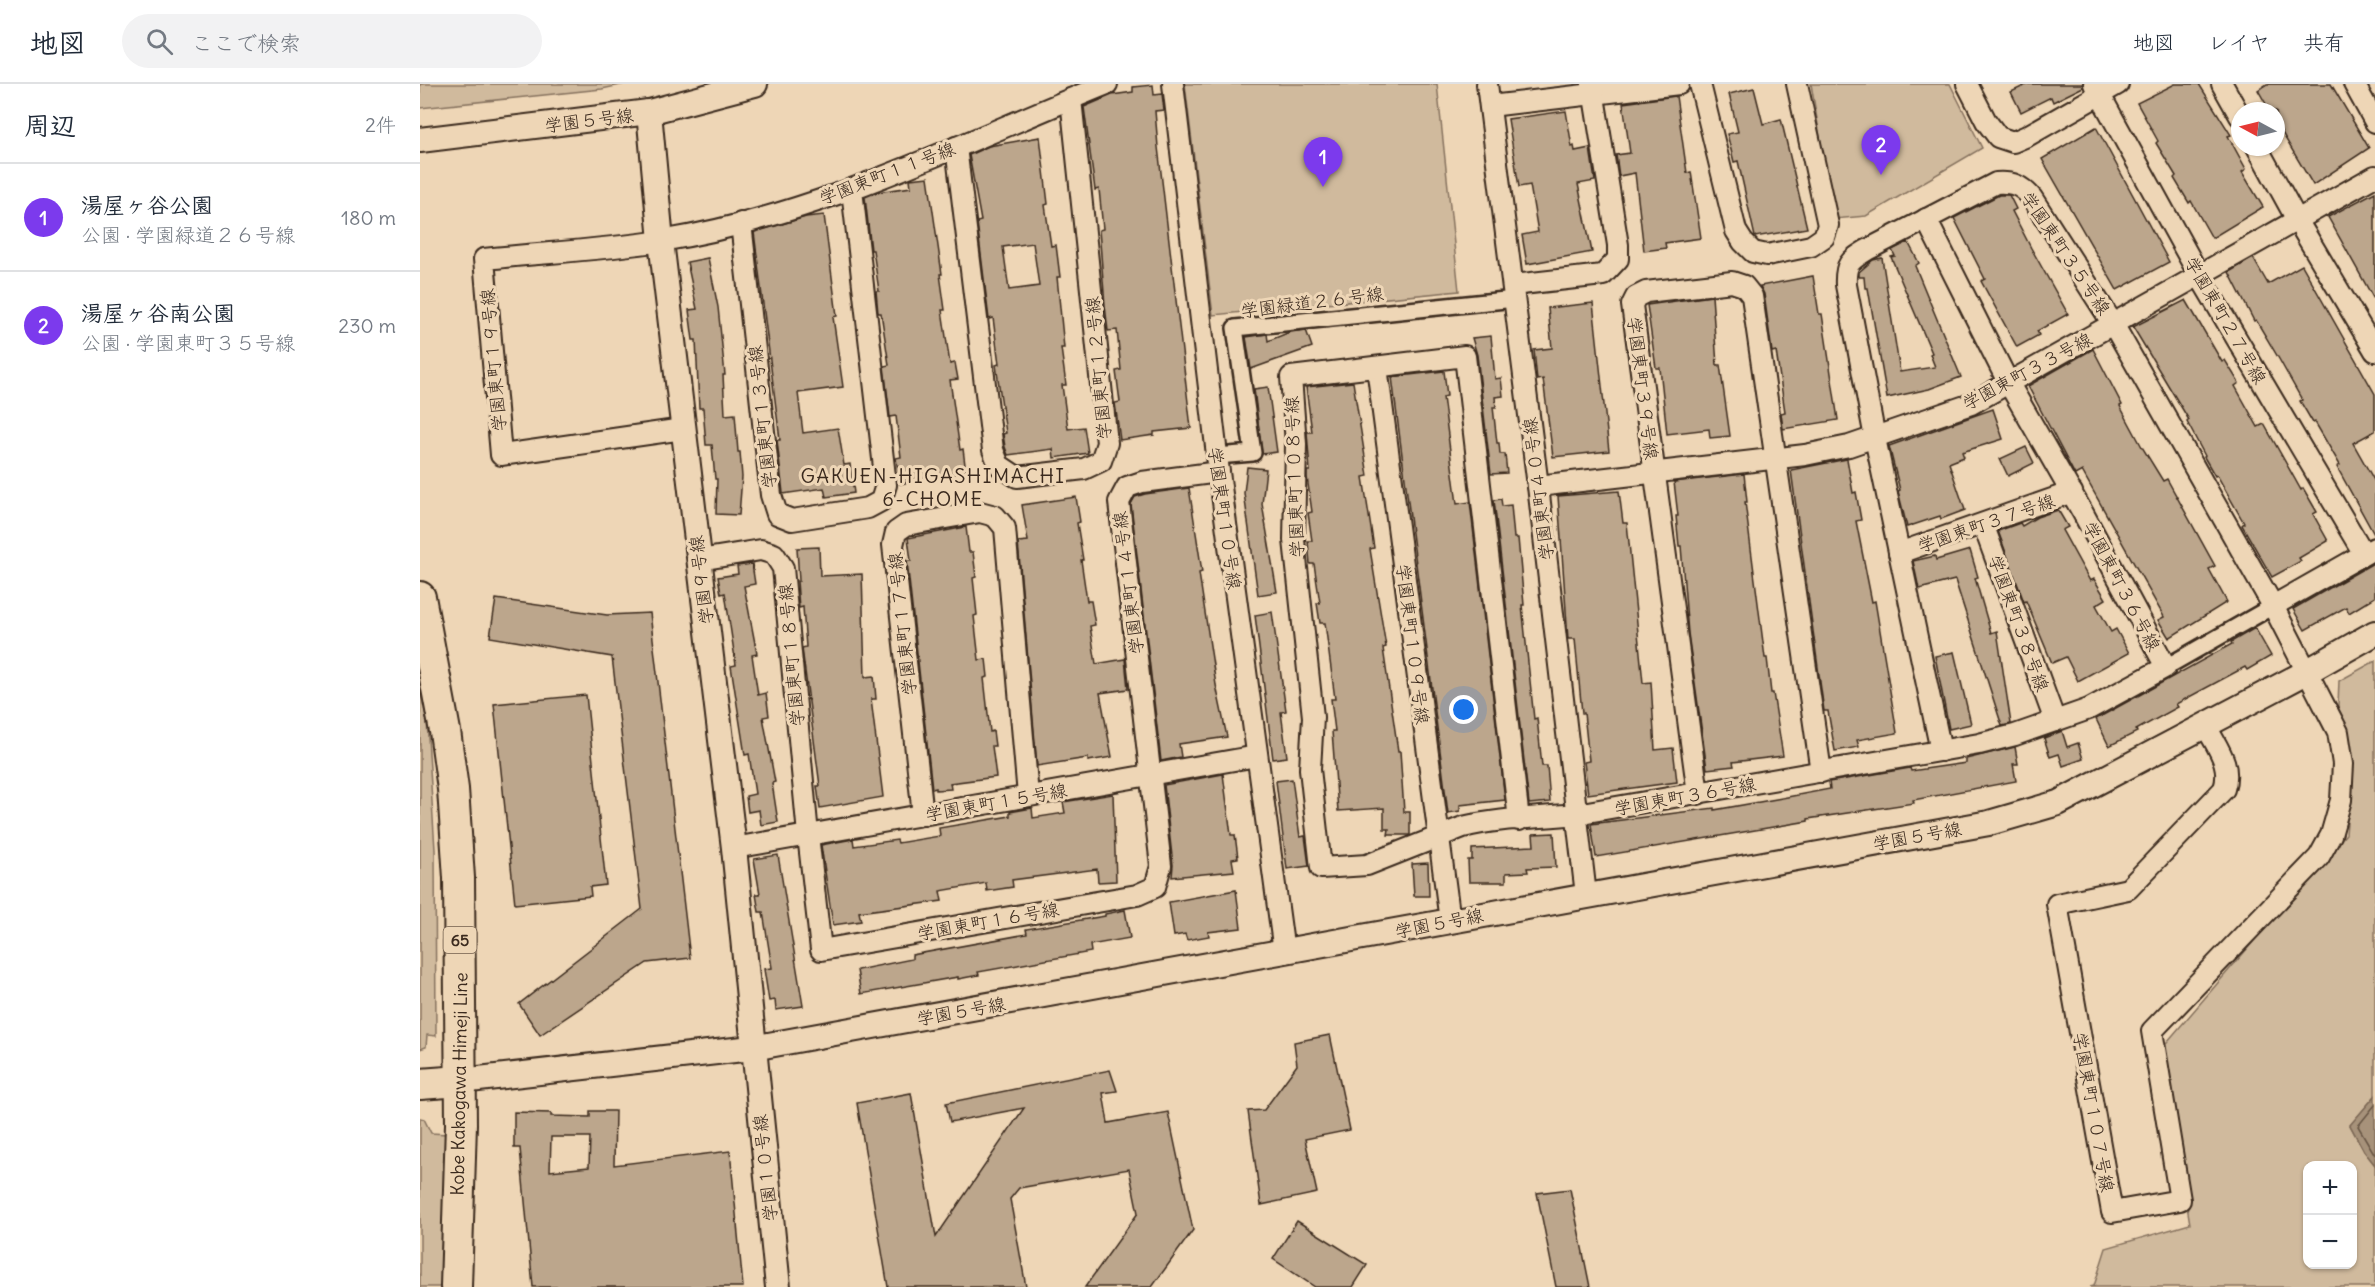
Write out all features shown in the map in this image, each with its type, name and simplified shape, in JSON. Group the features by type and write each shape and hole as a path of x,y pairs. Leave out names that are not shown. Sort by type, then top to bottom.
{"main road":[{"name":"Kobe Kakogawa Himeji Line","path":"420,597 441,702 453,789 459,878 461,1081 456,1287"},
{"path":"423,1084 461,1081"}],"street":[{"name":"学園５号線","path":"420,140 650,112 755,84"},
{"name":"学園東町１１号線","path":"661,241 741,223 852,190 1107,84"},
{"name":"学園東町１０号線","path":"1173,84 1218,464 1284,952"},
{"name":"学園東町４０号線","path":"1487,84 1538,486 1586,895"},
{"path":"1490,106 1592,89 1679,84"},
{"path":"1700,84 1736,231 1753,252 1767,255 1810,246 1824,237 1828,225 1797,84"},
{"path":"1967,84 1986,121 1998,137 2013,142 2027,136 2097,89 2118,84"},
{"path":"2222,84 2232,102"},
{"path":"2354,84 2375,122"},
{"path":"1514,292 1603,274 1618,259 1618,245 1592,89"},
{"name":"学園東町２７号線","path":"2097,89 2199,275 2370,551"},
{"name":"学園東町１２号線","path":"956,147 993,450 999,465 1017,477 1084,470 1101,461 1107,443 1071,99"},
{"name":"学園９号線","path":"650,112 661,241 734,848 752,1048"},
{"path":"2262,156 2375,351"},
{"name":"学園東町３３号線","path":"1538,486 1774,459 1849,446 1971,404 2375,176"},
{"name":"学園東町３５号線","path":"1941,751 1875,438 1845,270 1852,259 1996,183 2010,182 2023,187 2113,324 2273,606 2306,672"},
{"name":"学園東町１３号線","path":"741,223 771,495 777,514 792,520 868,508 881,501 886,485 852,190"},
{"name":"学園東町３６号線","path":"1576,814 1941,751 2015,735 2103,703 2166,667 2072,492 2008,382 1926,219"},
{"name":"学園東町１９号線","path":"661,241 484,259 501,455 683,429"},
{"name":"学園東町３９号線","path":"1698,794 1632,305 1636,297 1646,292 1732,282 1744,286 1752,296 1821,772"},
{"name":"学園緑道２６号線","path":"1218,464 1253,453 1235,328 1514,292"},
{"name":"学園東町１０８号線","path":"1519,820 1465,356 1291,377 1296,444 1294,540 1313,717 1310,769 1321,868 1367,865 1469,825 1519,820 1576,814"},
{"name":"学園東町１０９号線","path":"1377,367 1450,921"},
{"name":"学園東町１４号線","path":"1151,775 1119,501 1127,487 1218,464"},
{"name":"学園東町３７号線","path":"1899,553 2072,492"},
{"name":"学園東町１７号線","path":"923,815 893,545 896,532 906,525 981,512 995,516 1005,528 1028,796"},
{"name":"学園東町３８号線","path":"1983,524 2055,721"},
{"name":"学園東町１８号線","path":"699,560 760,550 774,554 783,568 808,835"},
{"path":"2166,667 2370,551"},
{"name":"学園５号線","path":"461,1081 752,1048 1989,823 2058,803 2206,726 2375,633"},
{"name":"学園東町１０７号線","path":"2206,726 2226,765 2228,777 2224,789 2128,889 2057,904 2112,1212 2180,1200 2152,1031 2319,857 2331,835 2340,800 2343,764 2338,732 2306,672"},
{"name":"学園東町１５号線","path":"734,848 1257,756"},
{"name":"学園東町１６号線","path":"808,835 821,950 1137,895 1155,887 1161,867 1151,775"},
{"name":"学園１０号線","path":"752,1048 778,1287"}],"shaded area":[{"path":"420,84 625,84 602,89 420,108"},
{"path":"1185,84 1437,84 1459,291 1213,315"},
{"path":"1811,84 1950,84 1982,148 1866,216 1834,219"},
{"path":"2375,661 2375,1096 2350,1125 2364,1151 2375,1165 2375,1287 2090,1287 2094,1286 2106,1248 2190,1224 2161,1049 2346,834 2352,766 2338,706 2339,681"},
{"path":"420,689 427,721 435,850 436,1036 427,1035 426,1047 420,1049"},
{"path":"420,1118 424,1119 431,1133 447,1134 442,1287 420,1287"}],"water":[{"path":"2375,1096 2375,1165 2364,1151 2350,1125"}],"building":[{"path":"2028,84 2082,84 2083,87 2053,102 2051,97 2021,112 2011,92"},
{"path":"2175,84 2199,84 2231,135 2228,136 2231,142 2231,156 2239,156 2246,169 2242,172 2263,207 2212,238 2191,201 2189,203 2174,178 2176,176 2156,143 2158,141 2137,103"},
{"path":"2267,84 2331,84 2369,148 2313,185 2285,138 2285,102 2265,102 2258,90"},
{"path":"1153,85 1154,95 1162,94 1164,110 1155,111 1158,147 1191,428 1154,432 1154,435 1120,440 1115,403 1120,402 1116,371 1121,370 1117,330 1108,331 1099,230 1103,229 1099,189 1095,190 1084,107 1112,95 1133,92 1133,87"},
{"path":"1754,88 1763,124 1781,119 1807,228 1755,237 1738,161 1734,162 1727,134 1738,132 1729,94"},
{"path":"1676,96 1687,173 1691,172 1701,238 1665,243 1666,248 1644,251 1635,173 1619,176 1616,155 1630,153 1623,103"},
{"path":"1566,111 1572,147 1574,146 1575,151 1590,148 1595,181 1578,184 1592,252 1527,264 1522,235 1538,232 1530,185 1519,187 1508,119"},
{"path":"2096,127 2169,262 2117,290 2042,159"},
{"path":"1040,137 1048,204 1045,205 1051,246 1056,245 1060,277 1057,277 1064,348 1061,348 1066,385 1062,385 1068,429 1084,427 1088,453 1054,458 1053,449 1008,455 1005,447 1003,434 1006,433 996,365 999,364 993,318 989,319 977,222 981,221 969,155 989,146","holes":["1033,243 1039,286 1009,290 1003,247"]},
{"path":"928,177 942,274 940,274 945,310 942,310 950,364 955,363 958,379 950,380 960,450 963,449 966,473 900,484 896,458 901,457 896,416 890,417 884,366 889,365 881,313 878,313 876,291 879,291 873,250 871,250 865,197 877,192 911,187 910,179"},
{"path":"2375,192 2375,301 2328,217"},
{"path":"1999,195 2009,195 2016,209 2012,211 2068,314 2037,331 2039,335 2017,347 1981,281 1985,279 1954,218"},
{"path":"824,215 837,316 833,317 843,387 798,393 803,433 838,428 844,465 850,464 854,493 826,497 824,488 783,494 777,440 780,440 754,232 806,217"},
{"path":"1908,242 1919,263 1915,266 1961,377 1929,389 1887,398 1868,288 1865,288 1864,277 1859,277 1859,272 1873,260 1882,258 1900,372 1935,367 1930,354 1932,353 1891,257 1895,256 1892,250"},
{"path":"708,258 718,307 725,375 723,375 725,415 735,414 738,452 740,452 742,477 739,515 716,514 717,479 715,479 712,445 706,445 703,408 699,408 696,340 693,340 689,310 697,309 687,262"},
{"path":"2253,258 2268,284 2302,265 2375,394 2375,431 2353,443 2375,482 2375,536 2337,467 2340,465 2300,401 2302,400 2256,320 2254,321 2229,272"},
{"path":"1813,276 1819,314 1822,314 1838,420 1783,429 1781,413 1785,412 1776,351 1772,352 1764,294 1760,286"},
{"path":"1712,296 1717,365 1720,365 1730,436 1710,438 1709,429 1667,434 1660,368 1656,368 1647,305"},
{"path":"2186,300 2222,362 2225,360 2239,383 2235,386 2258,427 2264,424 2301,490 2303,488 2317,512 2313,514 2328,541 2299,558 2301,561 2272,577 2217,475 2215,476 2204,457 2187,422 2189,420 2133,327"},
{"path":"1593,303 1609,451 1553,457 1543,379 1537,380 1534,350 1552,348 1548,308"},
{"path":"1306,330 1312,347 1251,369 1246,337 1267,334 1268,341 1290,332"},
{"path":"1491,336 1495,379 1501,378 1503,396 1495,397 1496,407 1493,407 1497,443 1499,443 1500,454 1505,454 1507,473 1491,474 1477,355 1472,338"},
{"path":"2093,349 2142,447 2163,481 2167,479 2215,566 2209,569 2227,602 2169,638 2158,620 2164,617 2082,471 2075,475 2028,386"},
{"path":"1444,371 1447,396 1443,397 1457,504 1470,502 1505,800 1460,805 1460,811 1448,813 1392,377"},
{"path":"1353,382 1368,476 1363,477 1374,548 1370,549 1386,647 1383,648 1398,751 1400,751 1404,812 1410,812 1410,835 1388,835 1389,829 1384,829 1384,808 1338,811 1332,731 1335,731 1331,699 1335,699 1325,623 1320,623 1317,603 1320,603 1314,564 1310,564 1308,541 1312,541 1308,513 1312,512 1307,477 1307,471 1310,471 1307,432 1312,432 1306,387"},
{"path":"1268,387 1277,452 1262,454 1254,389"},
{"path":"1993,409 2003,439 1962,452 1964,457 1949,463 1965,510 1941,519 1940,516 1907,527 1889,446"},
{"path":"2026,447 2034,463 2008,476 2000,459"},
{"path":"1847,459 1853,493 1856,492 1861,520 1856,521 1872,602 1875,601 1897,733 1857,740 1859,747 1835,751 1828,711 1824,711 1791,470"},
{"path":"1247,467 1266,469 1262,504 1277,592 1258,595 1244,493"},
{"path":"1744,474 1747,502 1745,502 1765,658 1767,658 1783,756 1733,762 1734,766 1707,769 1688,633 1674,482"},
{"path":"1189,488 1216,685 1227,737 1179,744 1181,757 1161,761 1131,504 1135,497 1145,494"},
{"path":"1619,491 1623,523 1627,523 1643,683 1651,682 1655,750 1673,748 1677,782 1588,794 1584,762 1589,761 1575,639 1568,639 1558,496"},
{"path":"1076,497 1087,601 1091,601 1095,625 1090,626 1096,664 1125,659 1128,689 1100,693 1112,757 1088,761 1088,758 1037,766 1018,542 1028,541 1022,505"},
{"path":"1501,499 1502,506 1511,505 1514,538 1518,538 1524,605 1522,605 1534,719 1537,718 1542,766 1547,766 1550,802 1529,804 1494,500"},
{"path":"2058,510 2068,527 2062,530 2090,581 2094,579 2106,599 2096,605 2111,632 2116,629 2129,653 2078,681 2066,657 2052,663 2026,601 2024,602 1998,531 2020,523 2022,526 2037,517"},
{"path":"966,527 969,552 973,552 976,577 973,578 977,615 974,616 979,660 986,659 988,677 984,678 990,732 993,731 995,746 992,746 996,777 950,783 951,789 936,790 936,788 932,789 907,561 911,561 908,538"},
{"path":"819,547 820,576 862,574 865,677 874,676 876,699 871,699 883,797 820,808 817,786 820,786 802,648 806,647 803,607 799,608 797,581 799,581 797,548"},
{"path":"1970,550 1978,577 1975,578 1991,633 1997,631 2011,724 2002,726 1955,580 1919,589 1913,561 1935,556 1936,560"},
{"path":"2375,562 2375,597 2349,613 2346,607 2305,630 2293,609"},
{"path":"752,564 755,584 744,586 757,654 752,655 758,695 766,693 769,716 763,717 775,782 772,783 778,822 761,825 759,810 748,812 746,796 755,794 749,754 745,755 731,666 736,665 725,593 721,594 718,577 738,574 737,566"},
{"path":"496,599 607,615 650,613 690,958 647,963 540,1035 519,1004 642,909 612,657 490,637"},
{"path":"1272,612 1286,711 1281,712 1287,757 1273,759 1255,615"},
{"path":"2255,628 2271,656 2247,670 2245,667 2176,704 2178,707 2109,746 2096,719 2232,644 2231,642"},
{"path":"1954,652 1971,724 1949,729 1935,656"},
{"path":"586,695 606,885 590,887 591,896 515,904 494,704"},
{"path":"2062,731 2067,747 2078,743 2083,759 2063,766 2059,754 2050,757 2044,738"},
{"path":"2015,747 2018,764 2013,764 2016,781 1913,800 1914,803 1808,819 1808,821 1596,857 1591,824 1714,808 1714,810 1782,798 1830,789 1829,782 1910,768 1911,771 1966,763 1966,759"},
{"path":"1223,774 1231,835 1235,835 1238,858 1232,859 1234,871 1172,877 1173,865 1164,785"},
{"path":"1292,779 1300,837 1305,836 1309,866 1287,869 1276,781"},
{"path":"1113,794 1116,881 1098,882 1097,869 1012,880 1013,887 987,891 986,883 940,891 942,901 859,912 861,921 833,925 821,845 853,839 854,846 897,840 898,843 940,836 939,828 1010,816 1010,812 1032,808 1033,818 1065,813 1063,802"},
{"path":"1554,833 1556,867 1527,868 1528,872 1506,873 1506,882 1469,882 1468,860 1472,860 1472,849 1534,846 1533,834"},
{"path":"778,855 803,1006 776,1010 775,1000 769,1001 764,969 772,968 763,912 759,912 756,894 760,894 754,859"},
{"path":"1428,863 1429,896 1414,896 1412,864"},
{"path":"1236,890 1241,928 1208,932 1209,936 1187,940 1185,934 1174,936 1169,902"},
{"path":"1125,910 1130,938 1090,945 1091,952 978,972 979,975 958,979 958,977 861,994 857,970 912,959 912,955 1027,934 1026,929 1105,916 1105,914"},
{"path":"1330,1035 1350,1130 1305,1139 1317,1193 1261,1205 1248,1111 1264,1110 1297,1065 1294,1042"},
{"path":"1110,1070 1117,1091 1103,1093 1108,1123 1168,1112 1193,1230 1152,1287 1085,1287 1138,1213 1129,1169 1019,1188 1010,1199 1026,1287 888,1287 857,1103 911,1093 936,1237 1024,1108 950,1122 946,1103"},
{"path":"590,1111 615,1111 614,1165 730,1151 743,1287 533,1287 520,1148 514,1148 514,1112 590,1117","holes":["551,1137 590,1137 589,1167 550,1171"]},
{"path":"1570,1189 1590,1287 1556,1287 1537,1193"},
{"path":"1297,1221 1367,1265 1353,1287 1315,1287 1273,1259"}],"place":[{"name":"湯屋ヶ谷南公園","path":"1881,175"},
{"name":"湯屋ヶ谷公園","path":"1323,187"}],"district":[{"name":"GAKUEN-HIGASHIMACHI 6-CHOME","path":"933,486"}]}
